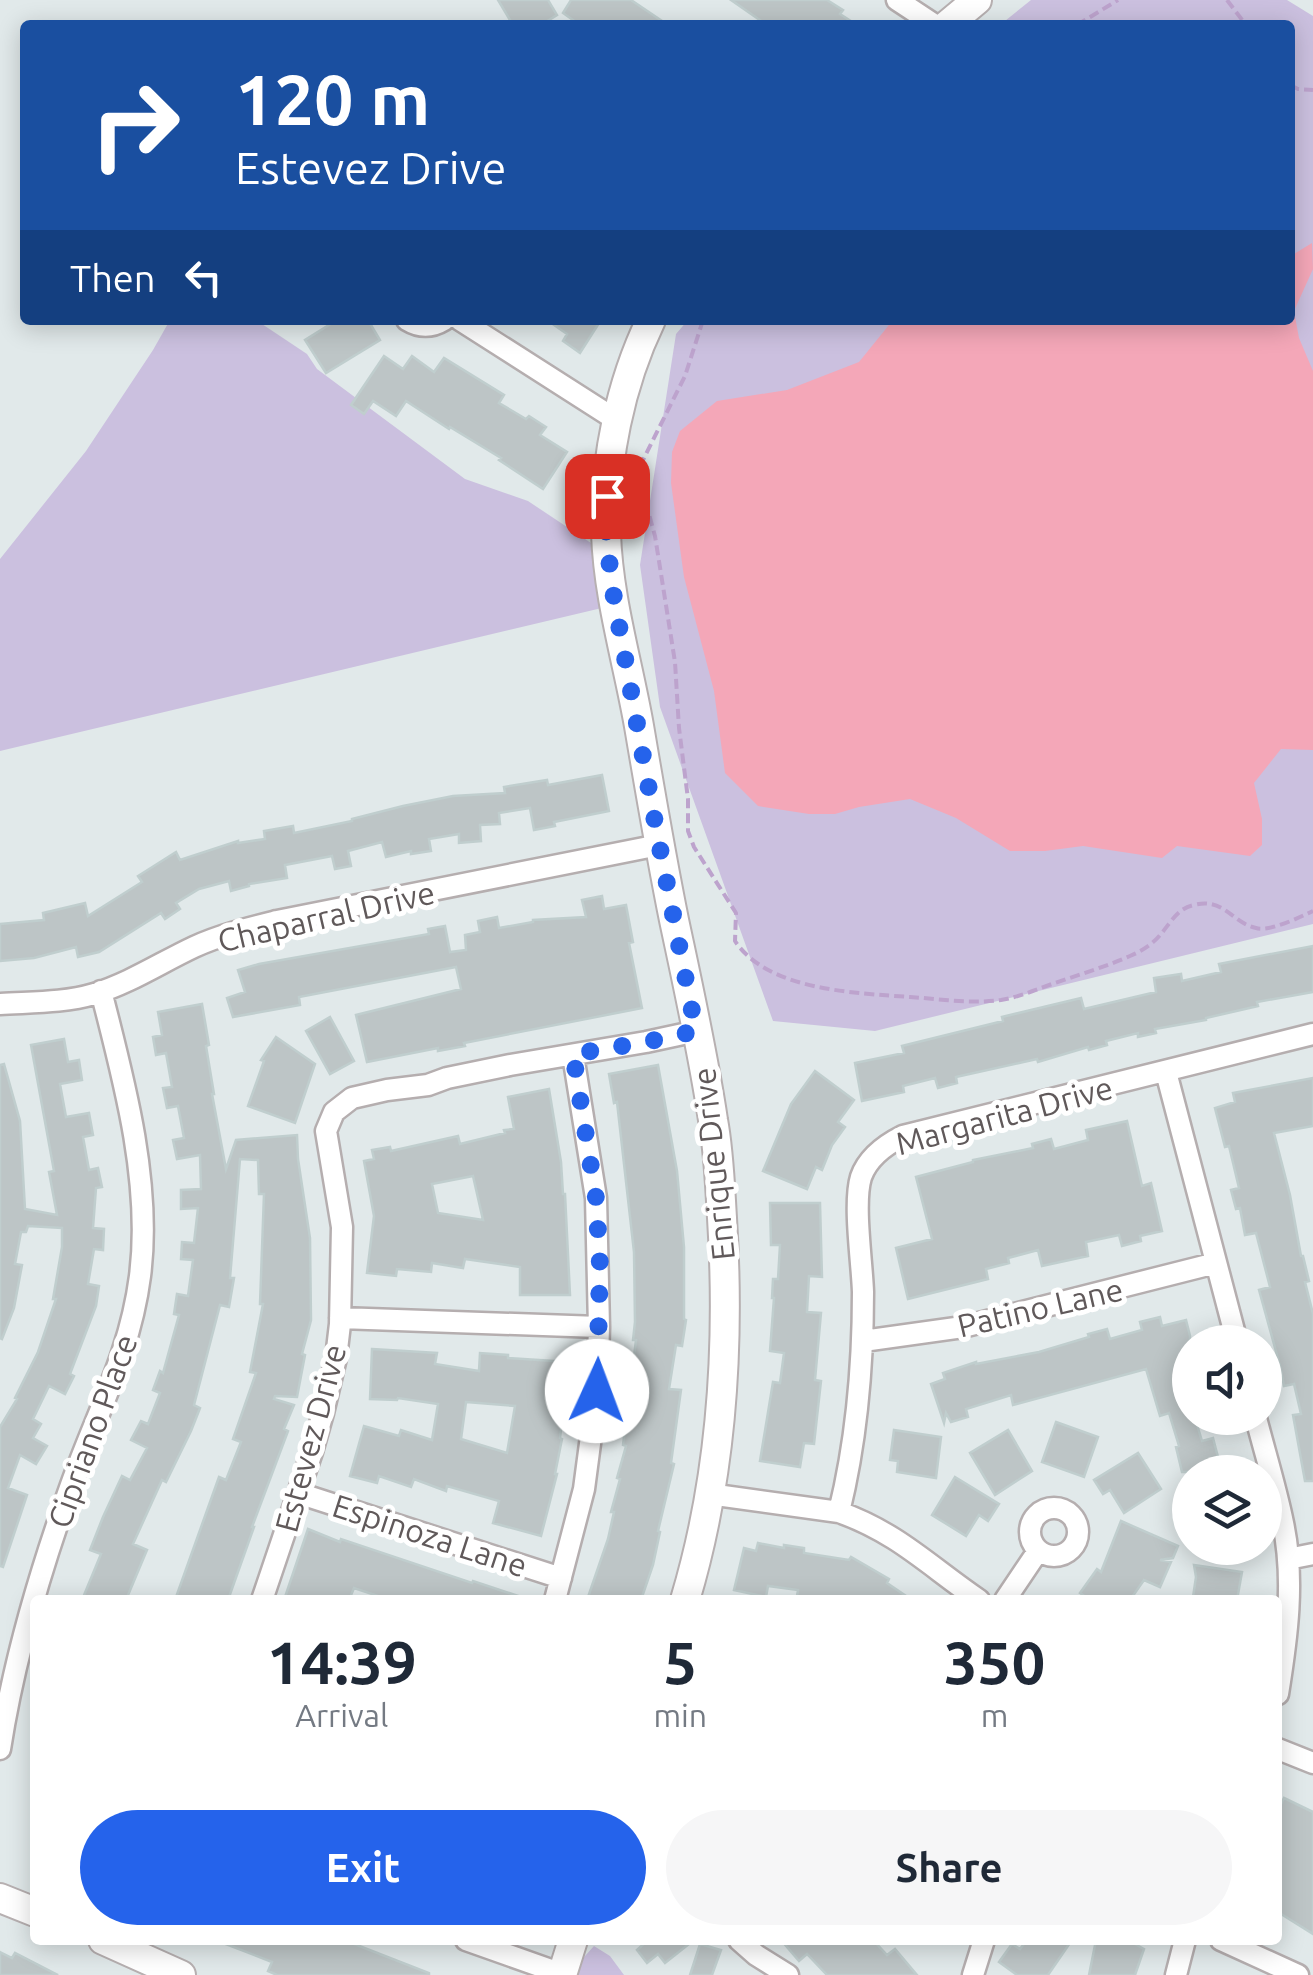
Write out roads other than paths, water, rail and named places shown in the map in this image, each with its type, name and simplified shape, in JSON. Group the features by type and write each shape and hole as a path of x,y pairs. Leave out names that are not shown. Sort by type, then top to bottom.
{"street":[{"path":"897,0 927,20"},
{"path":"952,20 978,0"},
{"path":"468,325 618,421"},
{"name":"Enrique Drive","path":"649,325 634,359 618,421 607,496 606,536 659,844 714,1124 725,1274 720,1419 686,1595"},
{"name":"Chaparral Drive","path":"0,1004 65,1000 101,992 158,968 194,947 241,930 659,844"},
{"name":"Cipriano Place","path":"35,1595 70,1488 122,1358 134,1317 140,1272 142,1203 138,1168 101,992"},
{"name":"Estevez Drive","path":"264,1595 327,1398 340,1318 342,1227 326,1130 334,1112 352,1098 366,1094 428,1086 447,1078 696,1031"},
{"name":"Margarita Drive","path":"839,1512 856,1425 863,1341 858,1193 862,1175 886,1144 903,1136 1313,1034"},
{"path":"556,1595 576,1526 592,1435 600,1327 596,1198 573,1054"},
{"path":"1166,1072 1232,1325"},
{"name":"Patino Lane","path":"863,1341 962,1327 1216,1263"},
{"path":"340,1318 600,1327"},
{"path":"1260,1435 1284,1526 1288,1559 1289,1607 1282,1662"},
{"name":"Espinoza Lane","path":"298,1493 561,1578"},
{"path":"708,1494 839,1512 887,1532 972,1595"},
{"path":"1007,1595 1038,1550"},
{"path":"1288,1559 1313,1554"},
{"name":"Cipriano Place","path":"0,1749 30,1611"},
{"path":"1282,1751 1313,1763"},
{"path":"0,1898 30,1910"},
{"path":"114,1945 181,1975"},
{"path":"480,1945 562,1975 571,1945"},
{"path":"745,1945 788,1975"},
{"path":"973,1975 982,1945"},
{"path":"1176,1975 1184,1945"},
{"path":"1232,1945 1298,1975"}]}
